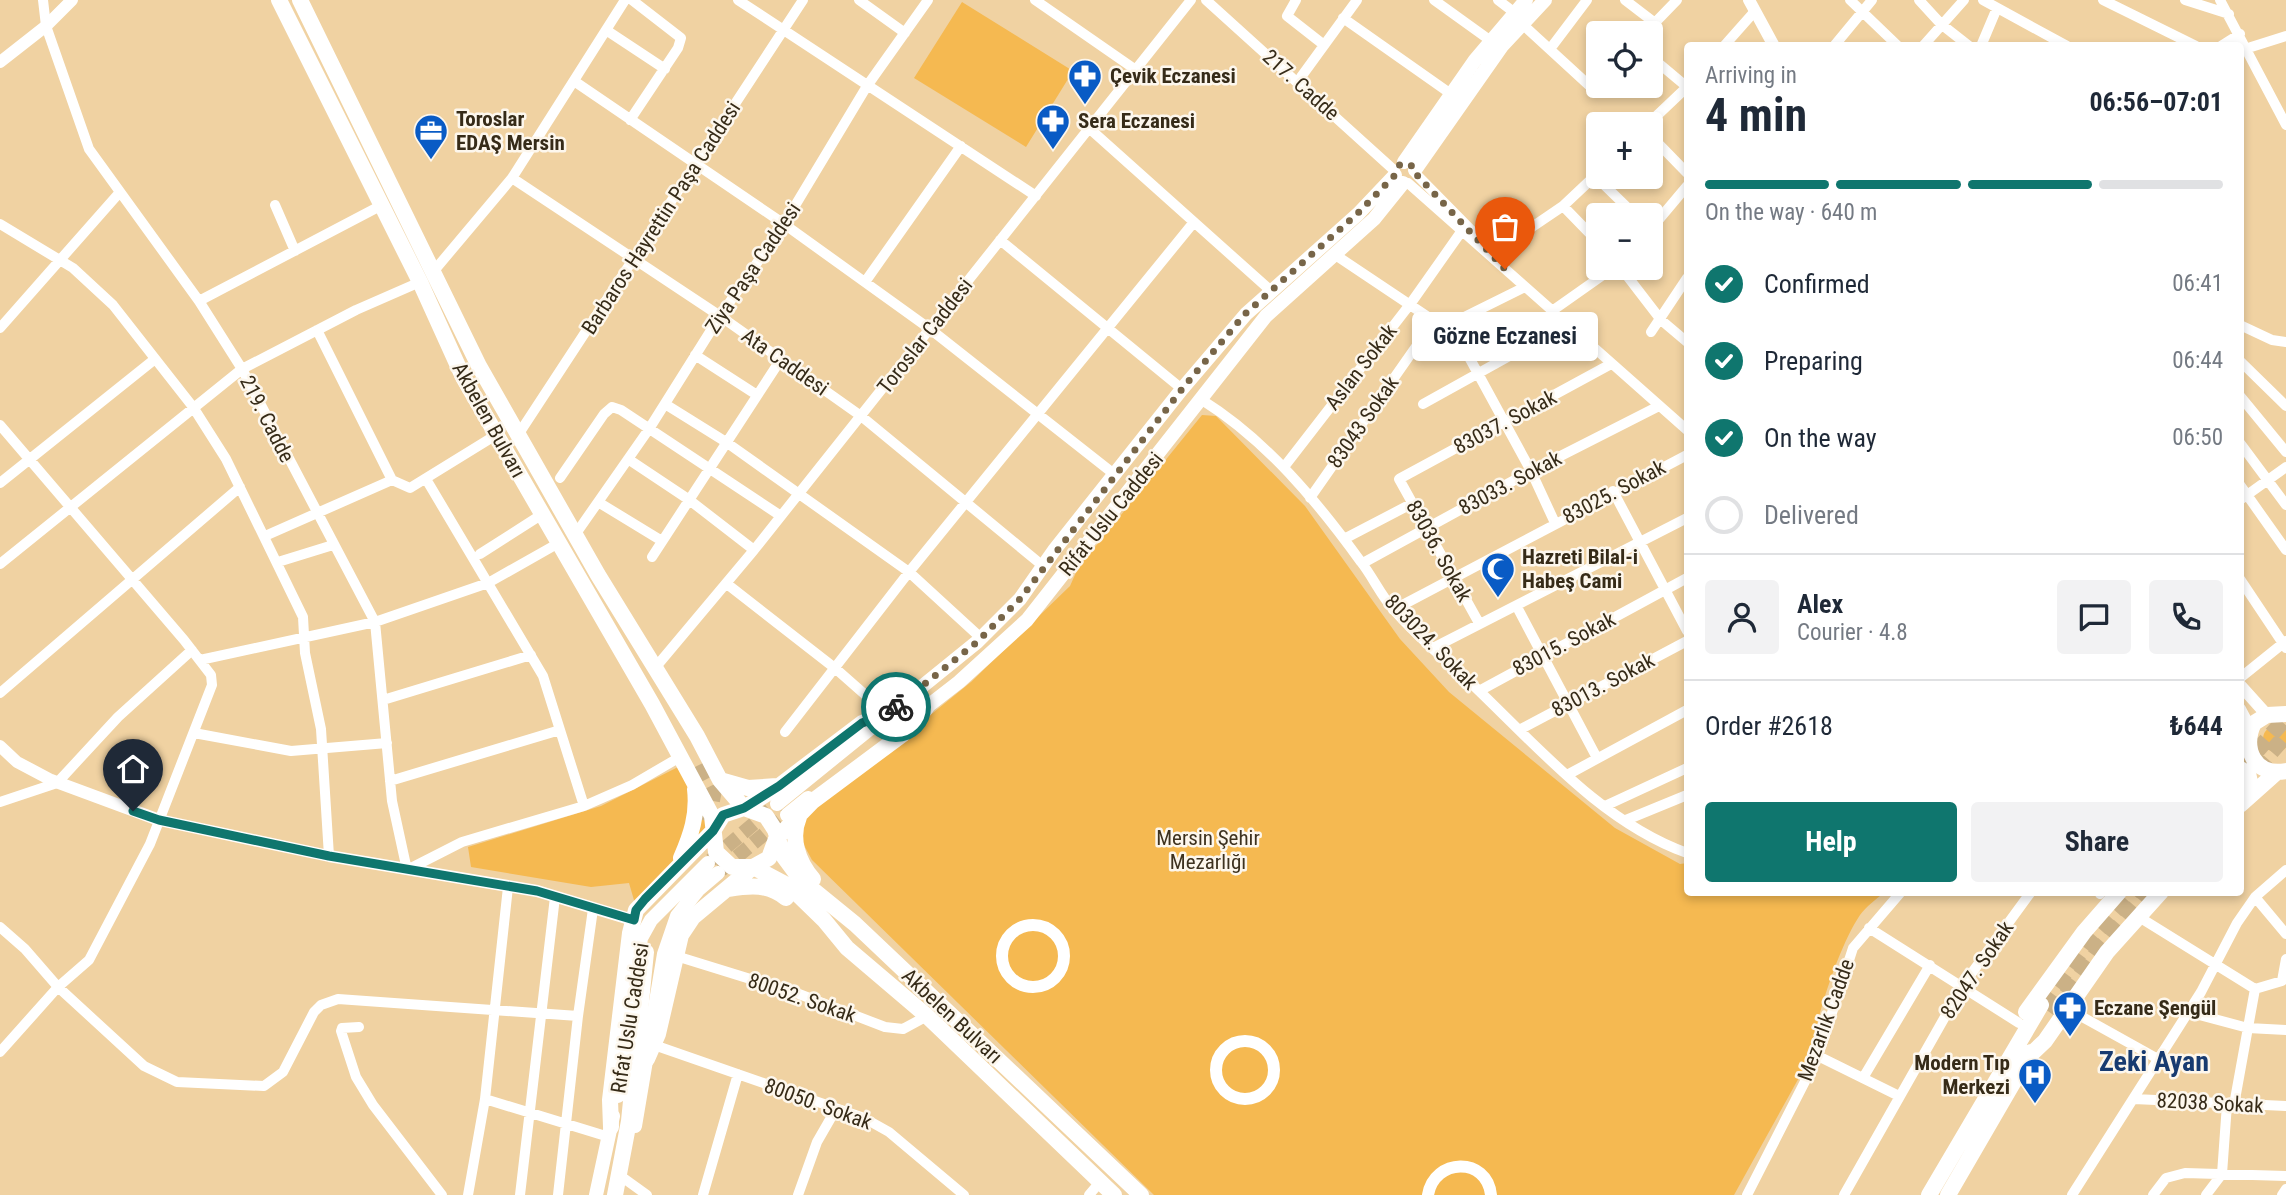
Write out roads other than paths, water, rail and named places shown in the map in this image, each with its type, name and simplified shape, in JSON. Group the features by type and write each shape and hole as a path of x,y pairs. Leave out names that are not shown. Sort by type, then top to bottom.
{"main road":[{"name":"Akbelen Bulvarı","path":"279,0 382,205 720,780 744,808"},
{"name":"Akbelen Bulvarı","path":"300,0 426,277 463,377 680,757 712,816 713,831"},
{"path":"1405,173 1471,88 1518,18 1526,0"},
{"path":"1405,173 1451,94 1491,41 1545,0"},
{"name":"Rifat Uslu Caddesi","path":"926,708 1027,620 1266,316 1374,219 1405,173"},
{"name":"Rifat Uslu Caddesi","path":"788,811 887,714 981,638 1020,599 1114,474 1245,314 1405,173"},
{"path":"479,366 531,476 603,605 702,764"},
{"path":"650,1052 681,935 693,917 753,867 769,858 775,834 788,811 903,734 926,708"},
{"path":"2279,711 2254,723 2244,743 2248,744 2260,767 2281,772"},
{"path":"610,1132 610,1100 636,910 713,831 723,815 744,808 779,786 862,723 887,714"},
{"path":"2244,771 2248,773 2252,792"},
{"path":"2244,801 2281,772"},
{"path":"720,780 748,788 779,786"},
{"path":"678,866 692,834 697,807 694,783"},
{"path":"744,808 766,816 775,834"},
{"path":"788,811 803,868 855,924"},
{"path":"713,831 719,868"},
{"name":"Akbelen Bulvarı","path":"775,834 801,880 855,924 1141,1195"},
{"name":"Akbelen Bulvarı","path":"719,868 753,867 789,886 824,920 846,948 927,1016 1114,1195"},
{"name":"Rıfat Uslu Caddesi","path":"616,1195 650,1052 664,954 677,916 719,868"},
{"name":"Rıfat Uslu Caddesi","path":"596,1195 610,1132 641,938 651,920 719,868"},
{"path":"729,889 753,885 777,890 846,948"},
{"path":"1948,1195 2020,1054 2019,1023 2084,932 2116,896"},
{"path":"1928,1195 2020,1054 2054,1009 2158,896"},
{"path":"616,1195 629,1121 646,952"}],"street":[{"name":"219. Cadde","path":"43,0 46,26 89,149 199,301 242,369 375,622 390,781 407,870"},
{"path":"0,62 46,26 72,0"},
{"path":"0,564 242,369 426,277 512,178 625,0"},
{"path":"630,120 678,48 681,38 632,0"},
{"path":"737,0 1036,196"},
{"path":"859,0 905,33"},
{"name":"Ziya Paşa Caddesi","path":"575,535 649,429 720,316 784,224 867,86 928,0"},
{"path":"1035,0 1136,70"},
{"name":"Toroslar Caddesi","path":"655,668 727,584 1191,0"},
{"name":"217. Cadde","path":"1206,0 1480,239 1483,248"},
{"name":"217. Cadde","path":"1216,0 1405,173 1461,232 1483,248 1684,427"},
{"path":"1296,0 1287,16 1324,46"},
{"path":"1301,77 1357,0"},
{"path":"1434,0 1491,41"},
{"path":"1498,0 1586,79"},
{"path":"1550,49 1587,0"},
{"path":"1625,0 1651,21"},
{"path":"1656,21 1677,0"},
{"path":"1850,0 1894,42"},
{"path":"1837,42 1872,0"},
{"path":"1919,0 1941,24 1964,42"},
{"path":"1926,42 1964,0"},
{"path":"1983,0 2060,42"},
{"path":"2103,0 2188,42"},
{"path":"2185,0 2229,14"},
{"path":"2221,0 2285,122"},
{"name":"Barbaros Hayrettin Paşa Caddesi","path":"518,435 635,259 800,1"},
{"path":"1727,42 1752,5 1772,42"},
{"path":"1983,42 1997,8"},
{"path":"1343,18 1451,94"},
{"path":"606,30 665,68"},
{"path":"2227,42 2240,34"},
{"path":"2248,48 2286,36"},
{"path":"1663,67 1684,84"},
{"path":"574,81 784,224 930,329 1114,474"},
{"path":"1661,112 1684,90"},
{"path":"1090,129 1270,290"},
{"path":"865,282 961,146"},
{"path":"1663,148 1684,170"},
{"name":"Ata Caddesi","path":"512,178 720,316 861,416 1043,566"},
{"path":"1483,248 1563,206 1586,184"},
{"path":"1610,189 1624,203"},
{"path":"1663,215 1684,190"},
{"path":"0,328 120,192"},
{"path":"275,205 295,251"},
{"path":"199,301 382,205"},
{"path":"1563,206 1586,230"},
{"path":"785,732 909,572 1194,222"},
{"path":"1,227 73,268 113,304 193,407 240,487 303,617 323,749 329,856"},
{"name":"Aslan Sokak","path":"1284,467 1411,303 1461,232"},
{"path":"1000,240 1106,330 1182,389"},
{"path":"1334,254 1447,326 1477,373 1531,471 1555,523"},
{"path":"1552,311 1596,280"},
{"path":"1630,280 1661,320 1684,339"},
{"path":"1651,332 1684,283"},
{"name":"83043 Sokak","path":"1310,498 1422,338 1525,287"},
{"path":"1423,404 1567,324"},
{"path":"2244,327 2272,340 2286,342"},
{"path":"317,330 393,480 410,488 496,435"},
{"path":"695,355 757,395"},
{"path":"0,483 155,359"},
{"path":"652,557 781,359"},
{"name":"83037. Sokak","path":"1399,479 1611,364"},
{"path":"2244,365 2286,406"},
{"name":"803024. Sokak","path":"1202,400 1220,411 1284,467 1363,563 1393,610 1519,730 1605,806 1671,847 1684,852"},
{"path":"2244,401 2286,452"},
{"path":"665,404 726,442 909,572 981,638"},
{"name":"83033. Sokak","path":"1363,563 1531,471 1659,406"},
{"path":"560,478 604,414 612,407 781,516"},
{"path":"0,425 192,650 211,675 212,685 144,855 89,960 58,988 0,1052"},
{"path":"2244,448 2286,505"},
{"name":"83025. Sokak","path":"1393,610 1684,456"},
{"path":"628,459 688,499 754,550"},
{"path":"2244,492 2286,467"},
{"path":"426,479 543,676 584,806"},
{"name":"83036. Sokak","path":"1399,479 1479,623"},
{"path":"265,536 393,480"},
{"path":"0,693 240,487"},
{"path":"1613,491 1684,625"},
{"path":"2244,494 2286,550"},
{"path":"598,502 662,541"},
{"path":"1344,539 1413,503"},
{"path":"481,554 541,515"},
{"path":"1433,648 1684,520"},
{"path":"200,660 375,622 488,583 557,544"},
{"path":"278,562 333,545"},
{"name":"83015. Sokak","path":"1479,691 1684,580"},
{"path":"727,584 836,669 887,714"},
{"path":"2244,585 2285,644 2244,675"},
{"path":"1517,607 1570,702 1597,758"},
{"name":"83013. Sokak","path":"1519,730 1684,643"},
{"path":"0,802 57,783 118,717 192,650"},
{"path":"383,699 531,655"},
{"path":"2244,688 2279,711"},
{"path":"1567,775 1684,712"},
{"path":"390,781 560,730"},
{"path":"194,733 291,751 387,743"},
{"path":"0,746 17,762 57,783 159,820 329,856 508,887 555,897 634,920"},
{"path":"407,870 462,842 584,806 632,785 680,757"},
{"path":"1605,806 1684,769"},
{"path":"1626,820 1684,797"},
{"path":"2088,1195 2075,1191 2188,1012 2255,897 2286,870"},
{"path":"468,1195 485,1099 508,887"},
{"name":"Mezarlık Cadde","path":"1747,1195 1818,1056 1853,947 1897,896"},
{"name":"82047. Sokak","path":"1844,1195 1963,985 2028,896"},
{"path":"520,1195 555,897"},
{"path":"2255,897 2286,934"},
{"path":"558,1195 593,909"},
{"path":"2139,918 2213,966 2255,989 2283,981 2286,959"},
{"path":"1032,925 1053,932 1064,950 1060,972 1054,979 1036,988 1017,984 1009,977 1001,959 1002,949 1012,932 1032,925"},
{"path":"0,927 26,949 58,988 144,1066 177,1082 264,1086 284,1072 314,1012 321,1005 338,999 578,1016"},
{"path":"1869,928 1963,985 2019,1023"},
{"name":"80052. Sokak","path":"676,956 799,994 885,1027 903,1029 927,1016"},
{"path":"1863,1078 1930,965"},
{"path":"2206,1195 2221,1174 2231,1105 2255,989"},
{"path":"2054,1009 2158,1059"},
{"path":"2188,1012 2248,1028 2286,1030"},
{"path":"359,1027 342,1028 341,1031 356,1077 373,1105 442,1195"},
{"path":"1243,1041 1261,1046 1272,1060 1274,1070 1270,1088 1252,1099 1242,1100 1224,1092 1215,1074 1220,1055 1226,1048 1243,1041"},
{"name":"80050. Sokak","path":"650,1052 738,1074 864,1118 889,1132 964,1195"},
{"path":"1818,1056 1899,1096"},
{"path":"704,1195 738,1074"},
{"path":"485,1099 531,1114 610,1132"},
{"name":"82038 Sokak","path":"2134,1099 2286,1106"},
{"path":"798,1195 817,1142 836,1109"},
{"path":"1429,1195 1435,1178 1452,1166 1462,1165 1481,1173 1487,1181 1491,1195"},
{"path":"2153,1195 2166,1178 2185,1173 2286,1176"},
{"path":"622,1177 647,1195"},
{"path":"1089,1195 1100,1182"},
{"path":"2282,1195 2286,1189"}],"tunnel":[{"path":"2244,765 2286,718"},
{"path":"2244,783 2286,735"},
{"path":"701,764 714,790 708,821"},
{"path":"711,860 777,804"},
{"path":"721,870 787,815"},
{"path":"2041,1005 2092,937 2128,896"},
{"path":"2052,1014 2101,947 2145,896"}],"place":[{"name":"Çevik Eczanesi","path":"1085,106"},
{"name":"Sera Eczanesi","path":"1053,151"},
{"name":"Toroslar EDAŞ Mersin","path":"431,161"},
{"name":"Gözne Eczanesi","path":"1505,269"},
{"name":"Hazreti Bilal-i Habeş Cami","path":"1498,599"},
{"name":"Eczane Şengül","path":"2070,1038"},
{"name":"Modern Tıp Merkezi","path":"2035,1105"}],"district":[{"name":"Zeki Ayan","path":"2154,1061"}],"park label":[{"name":"Mersin Şehir Mezarlığı","path":"1208,850"}]}
